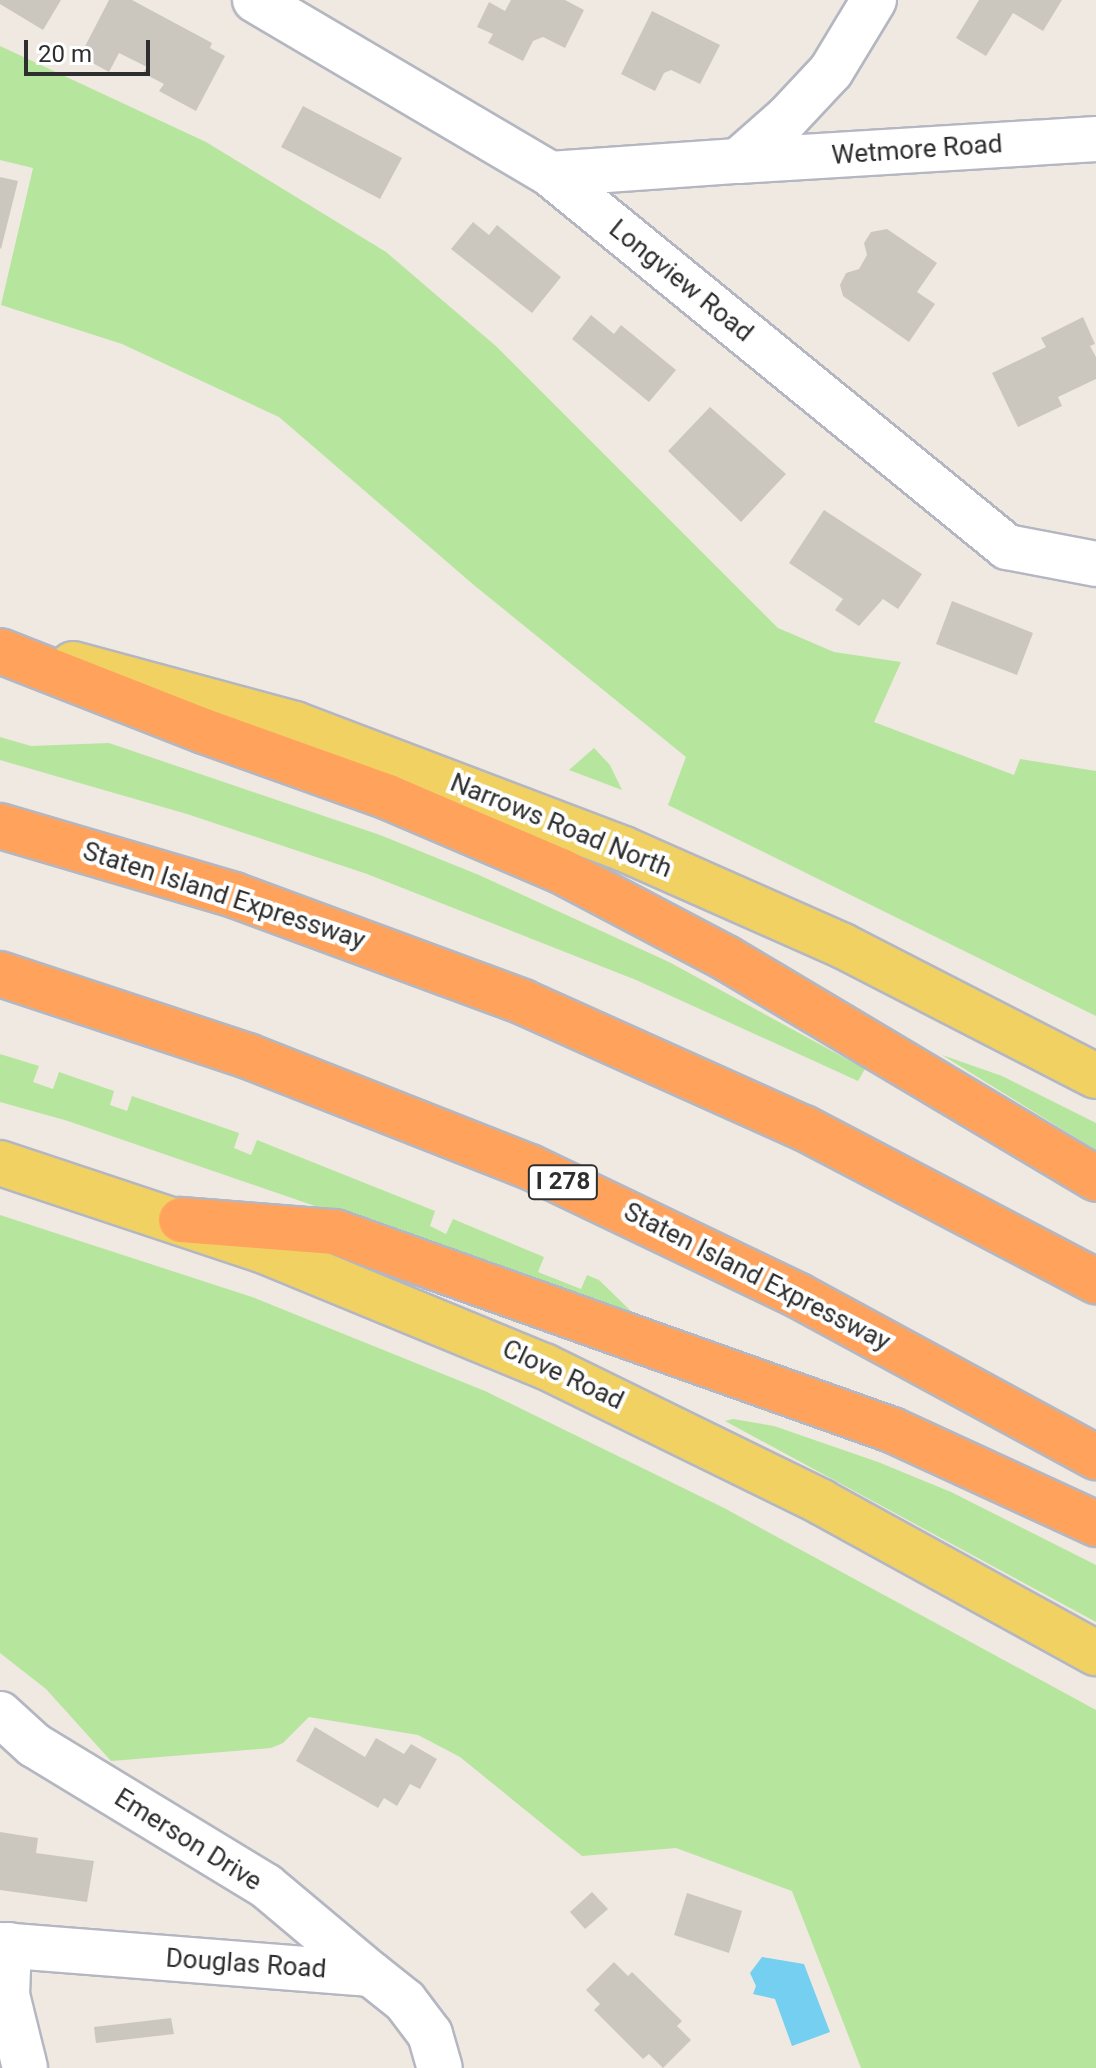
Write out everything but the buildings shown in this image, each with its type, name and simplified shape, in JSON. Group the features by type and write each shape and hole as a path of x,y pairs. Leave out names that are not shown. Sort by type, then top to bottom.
{"highway":[{"path":"0,649 204,731 388,797 561,871 726,958 1096,1179"},
{"name":"Staten Island Expressway","path":"0,826 234,895 536,1007 804,1128 1096,1281"},
{"name":"Staten Island Expressway","path":"0,974 248,1056 530,1167 799,1296 1096,1457"},
{"path":"181,1220 335,1232 879,1425 998,1476 1096,1524"}],"main road":[{"name":"Narrows Road North","path":"0,649 213,699 295,724 524,810 681,874 843,946 1096,1076"},
{"name":"Clove Road","path":"0,1163 181,1220 406,1306 615,1398 821,1502 1096,1653"}],"street":[{"name":"Longview Road","path":"255,0 550,174 1007,547 1096,564"},
{"path":"738,161 787,118 831,71 874,0"},
{"name":"Wetmore Road","path":"550,174 1096,139"},
{"name":"Emerson Drive","path":"0,1714 17,1742 266,1886 371,1974"},
{"path":"4,1945 7,1995 25,2068"},
{"name":"Douglas Road","path":"4,1945 371,1974"},
{"path":"371,1974 405,2001 430,2034 440,2068"}],"green space":[{"path":"0,46 206,142 386,252 497,347 778,628 834,652 901,662 874,722 1014,775 1020,759 1096,771 1096,1016 668,805 686,757 475,586 279,417 122,344 1,305 33,168 0,160"},
{"path":"0,737 31,746 109,743 380,835 479,875 669,962 865,1069 858,1081 636,980 367,874 187,814 0,760"},
{"path":"594,748 610,765 622,790 569,770"},
{"path":"0,1054 39,1066 33,1082 53,1089 59,1072 114,1091 110,1105 127,1111 132,1096 239,1133 234,1148 251,1155 257,1140 435,1211 430,1226 446,1234 453,1219 544,1257 538,1272 581,1289 587,1275 599,1280 637,1317 68,1121 0,1102"},
{"path":"942,1055 1002,1076 1096,1123 1096,1150"},
{"path":"0,1215 252,1297 485,1391 724,1508 1096,1710 1096,2068 861,2068 792,1891 676,1848 582,1856 460,1757 418,1735 309,1717 283,1743 271,1748 111,1761 46,1689 0,1653"},
{"path":"733,1419 774,1426 878,1462 951,1492 1096,1565 1096,1622 725,1421"}],"water":[{"path":"762,1957 804,1964 830,2032 792,2046 775,1999 753,1994 756,1986 750,1973"}]}
